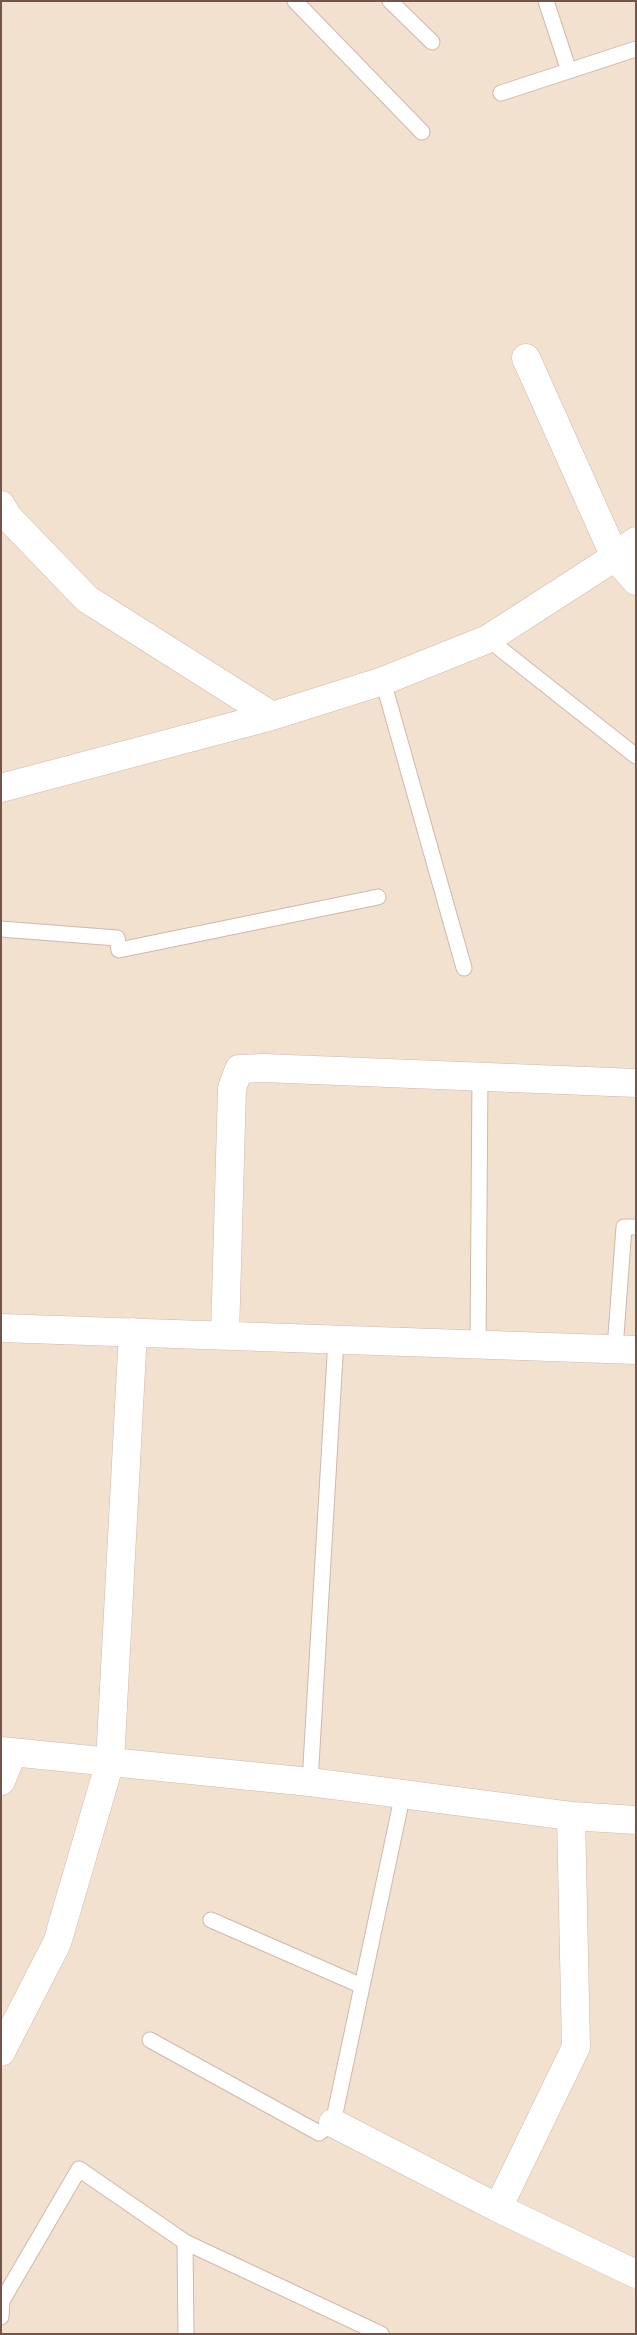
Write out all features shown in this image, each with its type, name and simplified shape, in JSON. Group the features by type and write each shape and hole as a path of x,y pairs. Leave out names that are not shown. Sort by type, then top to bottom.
{"street":[{"path":"526,358 615,557 636,580"},
{"path":"1,505 8,516 87,599 272,716"},
{"path":"1,788 272,716 383,682 488,639 615,557 636,540"},
{"path":"225,1335 232,1088 239,1069 264,1068 636,1083"},
{"path":"1,1328 625,1350"},
{"path":"1,2052 56,1943 110,1762 133,1332"},
{"path":"1,1781 7,1752 310,1782 571,1816 636,1820"},
{"path":"498,2208 576,2047 571,1816"},
{"path":"333,2123 498,2208 636,2274"}],"lane":[{"path":"295,1 422,132"},
{"path":"390,1 432,42"},
{"path":"546,1 568,71"},
{"path":"501,93 636,49"},
{"path":"488,639 636,756"},
{"path":"383,682 464,968"},
{"path":"1,928 118,938 119,950 378,897"},
{"path":"478,1344 480,1076"},
{"path":"625,1350 624,1227 636,1227"},
{"path":"310,1782 336,1339"},
{"path":"150,2040 319,2133 333,2123 403,1793"},
{"path":"211,1920 362,1986"},
{"path":"1,2317 2,2301 79,2169 185,2242 380,2334"},
{"path":"185,2242 186,2334"}],"shaded area":[{"path":"1,1 636,1 636,2334 1,2334"}]}
